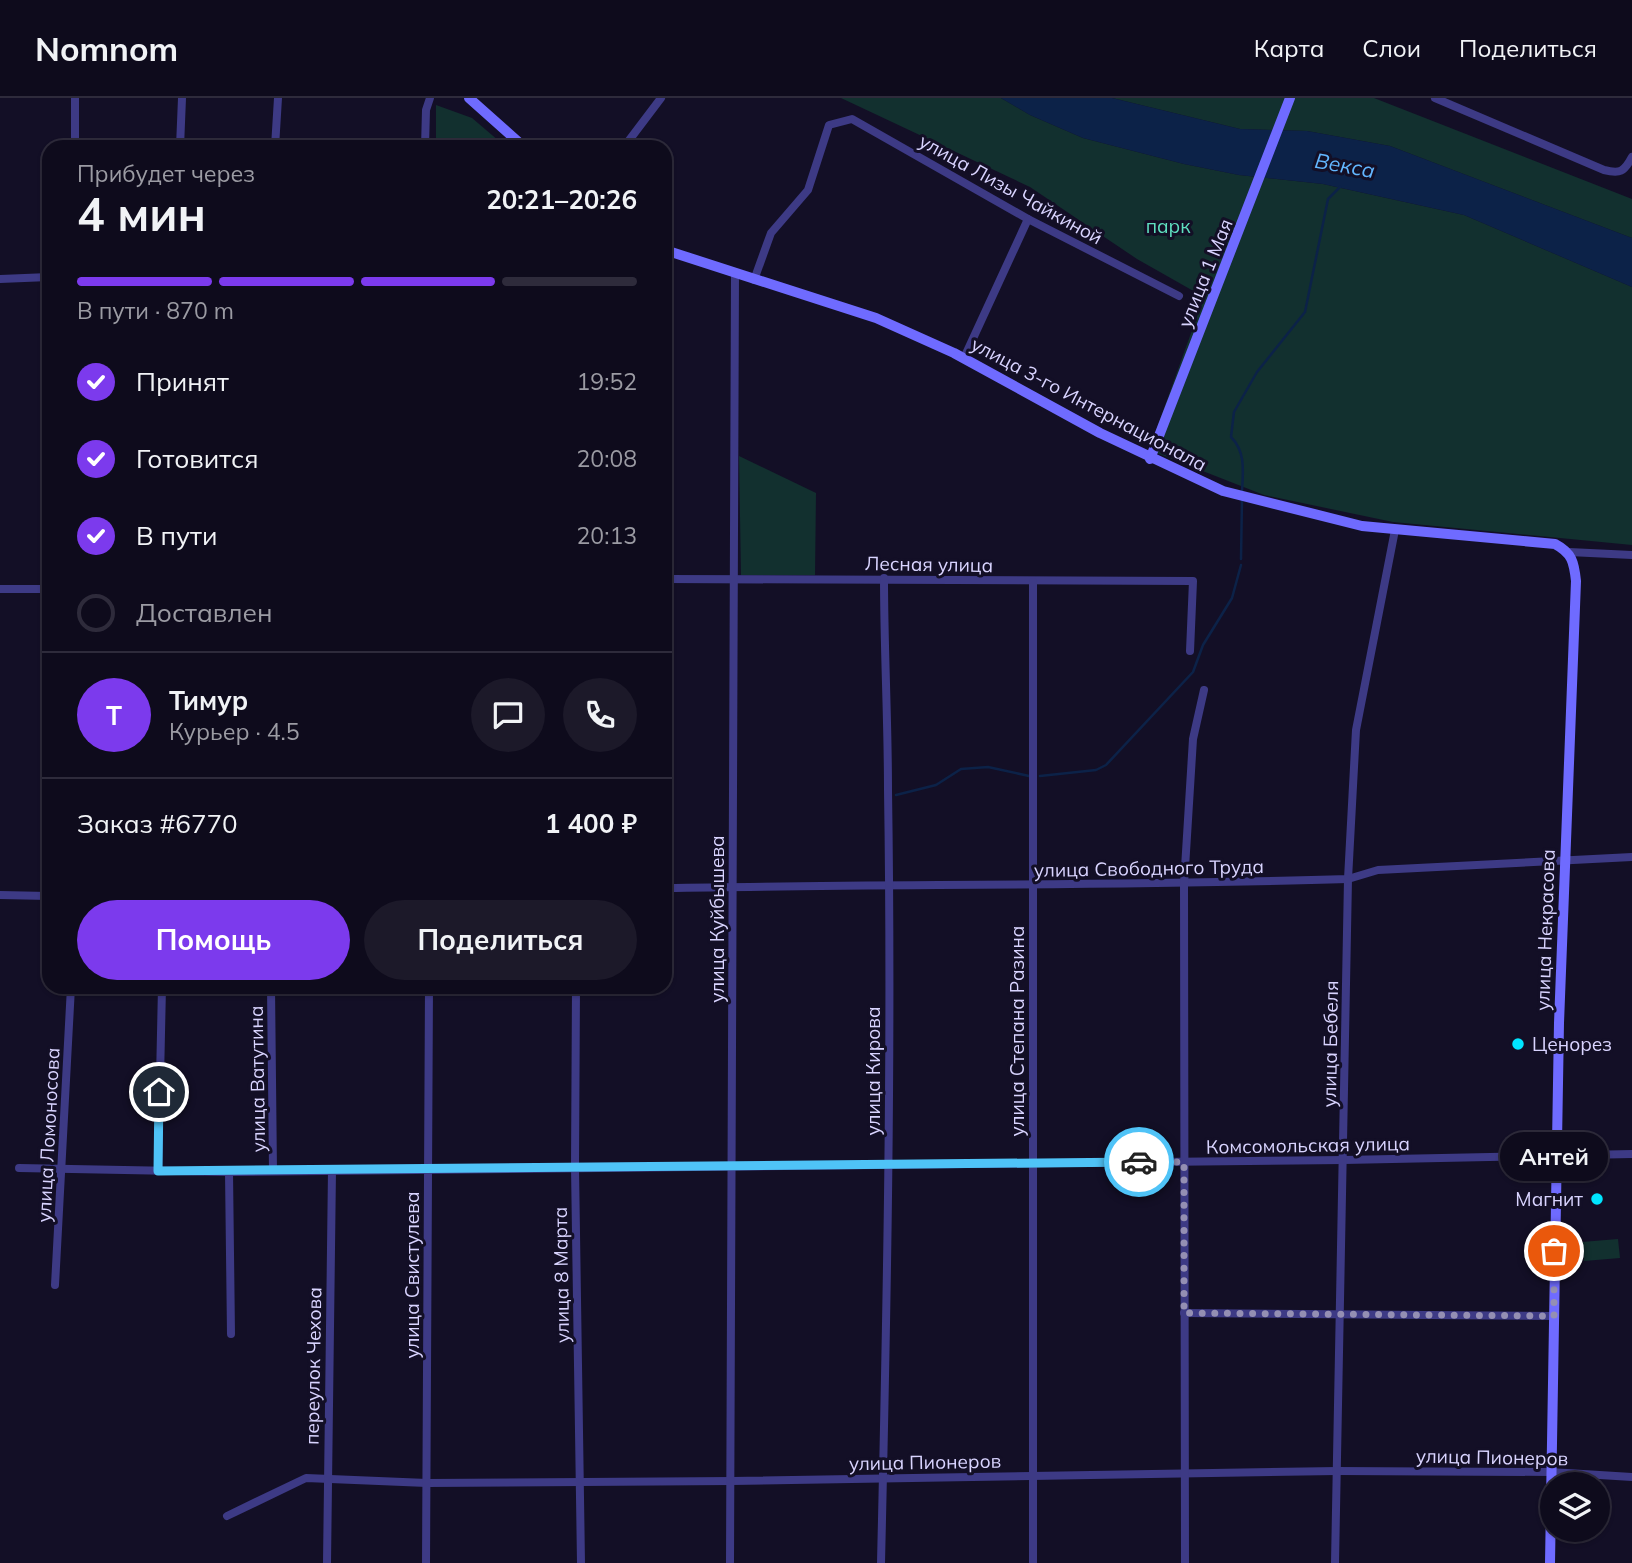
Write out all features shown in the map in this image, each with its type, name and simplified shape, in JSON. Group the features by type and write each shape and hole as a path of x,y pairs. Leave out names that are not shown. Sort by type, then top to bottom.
{"street":[{"path":"75,98 75,140"},
{"path":"180,140 182,98"},
{"path":"275,140 278,98"},
{"path":"425,140 426,110 430,98"},
{"path":"468,98 516,140"},
{"path":"629,140 661,98"},
{"name":"улица 1 Мая","path":"1150,459 1290,98"},
{"path":"1435,98 1604,170 1618,173 1625,170 1632,157"},
{"name":"улица Лизы Чайкиной","path":"754,280 771,233 808,190 828,125 852,119 1028,219 1179,296"},
{"path":"964,358 1028,219"},
{"name":"улица 3-го Интернационала","path":"672,252 876,318 964,358 1150,459 1223,491 1362,526 1555,544 1569,552 1632,555"},
{"name":"улица Куйбышева","path":"730,1563 735,274"},
{"path":"0,279 42,277"},
{"name":"улица Бебеля","path":"1335,1563 1348,879 1356,730 1395,530"},
{"name":"улица Некрасова","path":"1551,1472 1565,860 1576,581 1569,552"},
{"name":"улица Кирова","path":"881,1563 889,1163 884,578"},
{"name":"Лесная улица","path":"672,579 1193,581 1190,651"},
{"name":"улица Степана Разина","path":"1033,582 1033,1563"},
{"path":"0,589 42,589"},
{"path":"1185,1563 1184,884 1194,739 1204,690"},
{"name":"улица Свободного Труда","path":"672,888 888,884 1033,886 1348,879 1378,870 1632,857"},
{"path":"0,895 42,896"},
{"name":"улица Ломоносова","path":"55,1285 71,994"},
{"path":"158,1171 162,994"},
{"name":"улица Ватутина","path":"271,994 273,1171"},
{"name":"улица Свистулева","path":"426,1563 429,994"},
{"name":"улица 8 Марта","path":"576,994 575,1167 581,1563"},
{"name":"Комсомольская улица","path":"19,1168 229,1172 1344,1160 1632,1154"},
{"name":"переулок Чехова","path":"327,1563 332,1170"},
{"path":"229,1172 231,1334"},
{"path":"1184,1313 1554,1316"},
{"name":"улица Пионеров","path":"227,1516 306,1478 427,1483 1337,1471 1551,1472"},
{"name":"улица Пионеров","path":"1610,1476 1632,1477"},
{"name":"улица Некрасова","path":"1550,1542 1550,1563"}],"green space":[{"name":"парк","path":"841,98 1001,98 1030,115 1083,138 1184,164 1239,175 1323,184 1464,215 1632,287 1632,545 1393,522 1264,495 1149,450 1204,297 1137,259 1030,187"},
{"path":"1112,98 1374,98 1632,199 1632,238 1390,146 1307,131 1240,129"},
{"path":"436,105 472,118 498,140 436,140"},
{"path":"739,456 816,493 815,575 741,575"},
{"path":"1618,1239 1620,1258 1584,1261 1582,1242"}],"water":[{"name":"Векса","path":"1001,98 1112,98 1240,129 1307,131 1390,146 1632,238 1632,287 1464,215 1323,184 1239,175 1184,164 1083,138 1030,115"}],"waterway":[{"name":"Векса","path":"1242,492 1241,456 1231,437 1234,412 1257,372 1305,312 1328,199 1340,187"},
{"path":"1241,559 1242,499"},
{"path":"1040,776 1096,770 1106,765 1193,672 1203,645 1232,598 1241,565"},
{"path":"896,795 936,785 961,769 988,767 1029,776"}],"way so far":[{"path":"1139,1162 1184,1162 1184,1313 1554,1316 1554,1251"}],"place":[{"name":"Ценорез","path":"1518,1044"},
{"name":"Магнит","path":"1597,1199"},
{"name":"Антей","path":"1554,1251"}],"route":[{"path":"159,1092 158,1171 1139,1162"}]}
